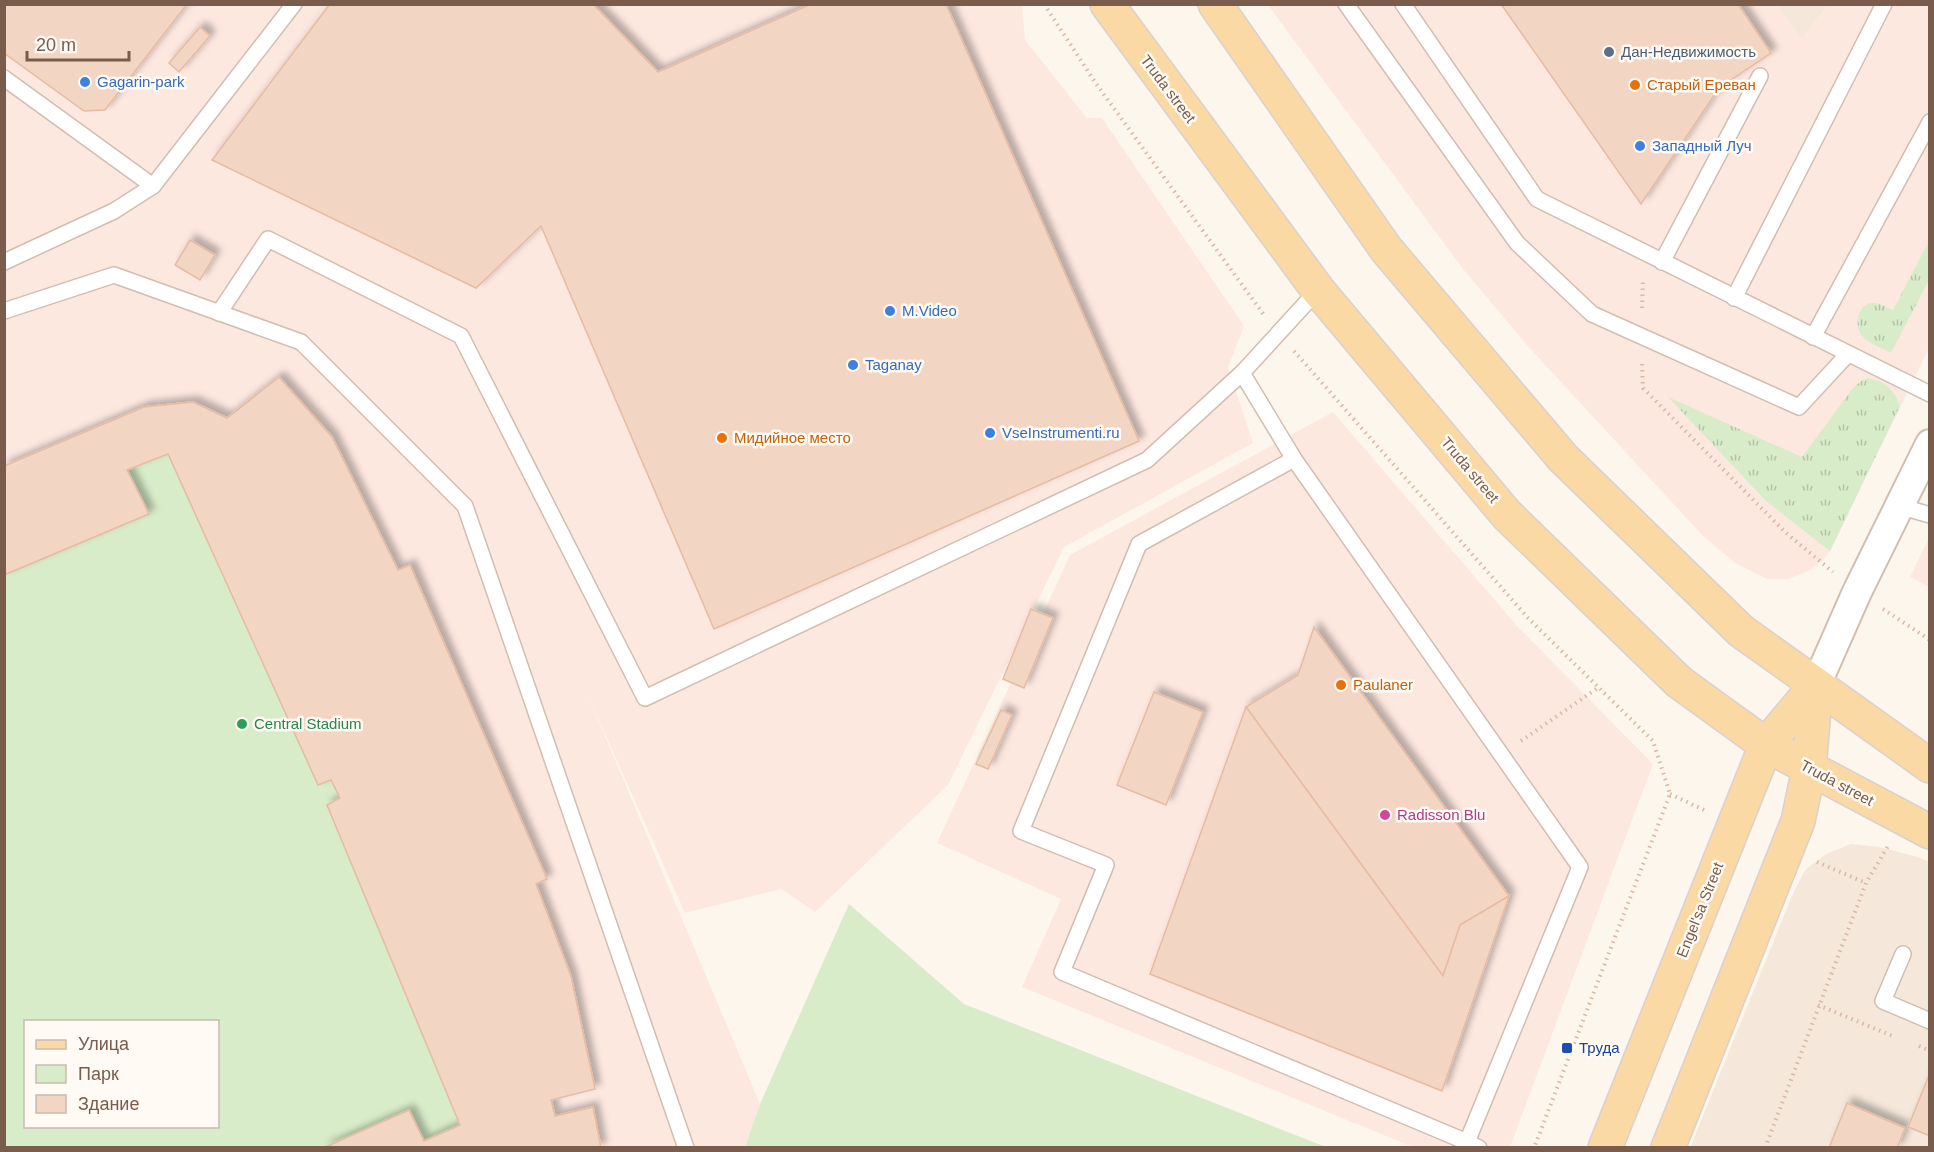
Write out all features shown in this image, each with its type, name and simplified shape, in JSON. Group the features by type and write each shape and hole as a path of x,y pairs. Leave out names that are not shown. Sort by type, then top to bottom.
{"main road":[{"name":"Truda street","path":"1107,4 1318,290 1508,515 1679,681 1766,745 1929,832"},
{"path":"1215,4 1386,249 1563,458 1741,631 1929,766"},
{"name":"Engel'sa Street","path":"1605,1148 1766,745 1816,685"},
{"name":"Engel'sa Street","path":"1668,1148 1798,821 1809,769 1816,685"}],"street":[{"name":"Engel'sa Street","path":"1816,685 1857,592 1929,444"}],"lane":[{"path":"4,262 114,211 153,186 294,4"},
{"path":"1346,4 1516,243 1592,314 1799,407 1848,354"},
{"path":"1403,4 1538,199 1929,394"},
{"path":"1734,298 1884,4"},
{"path":"1662,262 1760,76"},
{"path":"4,78 153,186"},
{"path":"1814,337 1929,123"},
{"path":"219,313 268,239 461,336 645,698 1147,460 1242,373 1318,290"},
{"path":"4,311 114,275 301,342 465,506 686,1148"},
{"path":"1242,373 1294,459 1580,867 1473,1145 1062,972 1106,865 1021,831 1138,544 1294,459"},
{"path":"1899,506 1929,515"},
{"path":"1903,954 1883,1001 1929,1021"}],"path":[{"path":"1044,4 1097,85 1257,307 1528,618 1653,741 1670,794 1534,1148"},
{"path":"1644,253 1643,388 1785,532 1857,592 1929,640"},
{"path":"1502,755 1599,687"},
{"path":"1765,1148 1866,883"},
{"path":"1818,1005 1899,1038"},
{"path":"1909,1042 1929,1051"}],"shaded area":[{"path":"5,5 325,5 297,44 327,5 1022,5 1025,40 1087,118 1102,118 1244,326 1228,367 1253,443 1064,547 948,785 815,912 781,889 685,913 589,698 760,1104 745,1147 5,1148"},
{"path":"1268,5 1777,5 1802,40 1828,5 1929,5 1929,348 1830,551 1822,561 1808,571 1789,579 1767,579 1735,563 1703,536 1526,344 1463,269"},
{"path":"1776,5 1828,5 1802,40"},
{"path":"1333,412 1518,627 1653,764 1510,1147 1413,1147 1022,987 1061,899 937,843 1070,555"},
{"path":"1929,538 1930,587 1910,577"},
{"path":"1851,844 1879,847 1929,862 1929,1147 1690,1148 1791,898 1805,870 1826,854"}],"green space":[{"path":"1929,241 1929,280 1891,353 1872,344 1862,336 1858,328 1858,318 1862,309 1870,303 1893,310"},
{"name":"Central Stadium","path":"279,377 332,437 398,569 410,565 547,879 536,885 571,976 595,1089 551,1100 555,1115 593,1107 601,1147 5,1148 5,466 144,407 193,402 227,418"},
{"path":"1868,378 1888,387 1900,406 1830,551 1766,501 1668,397 1802,457 1852,389"},
{"path":"849,904 964,1004 1326,1147 745,1147 760,1104"}],"building":[{"name":"Gagarin-park","path":"4,4 187,4 105,110 84,111 4,53"},
{"name":"Taganay","path":"330,4 593,4 658,72 811,4 946,4 1139,441 714,629 541,226 476,288 212,160"},
{"name":"Западный Луч","path":"1501,4 1738,4 1771,53 1719,88 1641,204"},
{"path":"200,27 210,36 179,72 169,63"},
{"path":"190,240 215,255 200,280 175,265"},
{"path":"279,377 332,437 398,570 410,565 547,879 536,884 571,976 595,1089 551,1100 555,1116 593,1107 601,1148 323,1148 409,1110 424,1141 460,1125 327,805 340,798 331,780 318,785 168,454 127,470 149,514 4,575 4,466 144,407 193,402 227,418"},
{"path":"1031,609 1053,618 1024,688 1003,679"},
{"path":"1314,627 1509,896 1460,925 1443,976 1246,707 1298,675"},
{"path":"1154,692 1203,712 1166,805 1117,785"},
{"path":"1246,707 1443,976 1460,925 1509,896 1442,1091 1150,974"},
{"path":"1001,710 1012,715 988,769 976,764"},
{"path":"1930,1073 1930,1136 1908,1127"},
{"path":"1847,1103 1905,1128 1897,1148 1829,1148"}],"place":[{"name":"Дан-Недвижимость","path":"1609,52"},
{"name":"Gagarin-park","path":"85,82"},
{"name":"Старый Ереван","path":"1635,85"},
{"name":"Западный Луч","path":"1640,146"},
{"name":"M.Video","path":"890,311"},
{"name":"Taganay","path":"853,365"},
{"name":"VseInstrumenti.ru","path":"990,433"},
{"name":"Мидийное место","path":"722,438"},
{"name":"Paulaner","path":"1341,685"},
{"name":"Central Stadium","path":"242,724"},
{"name":"Radisson Blu","path":"1385,815"},
{"name":"Труда","path":"1567,1048"}]}
